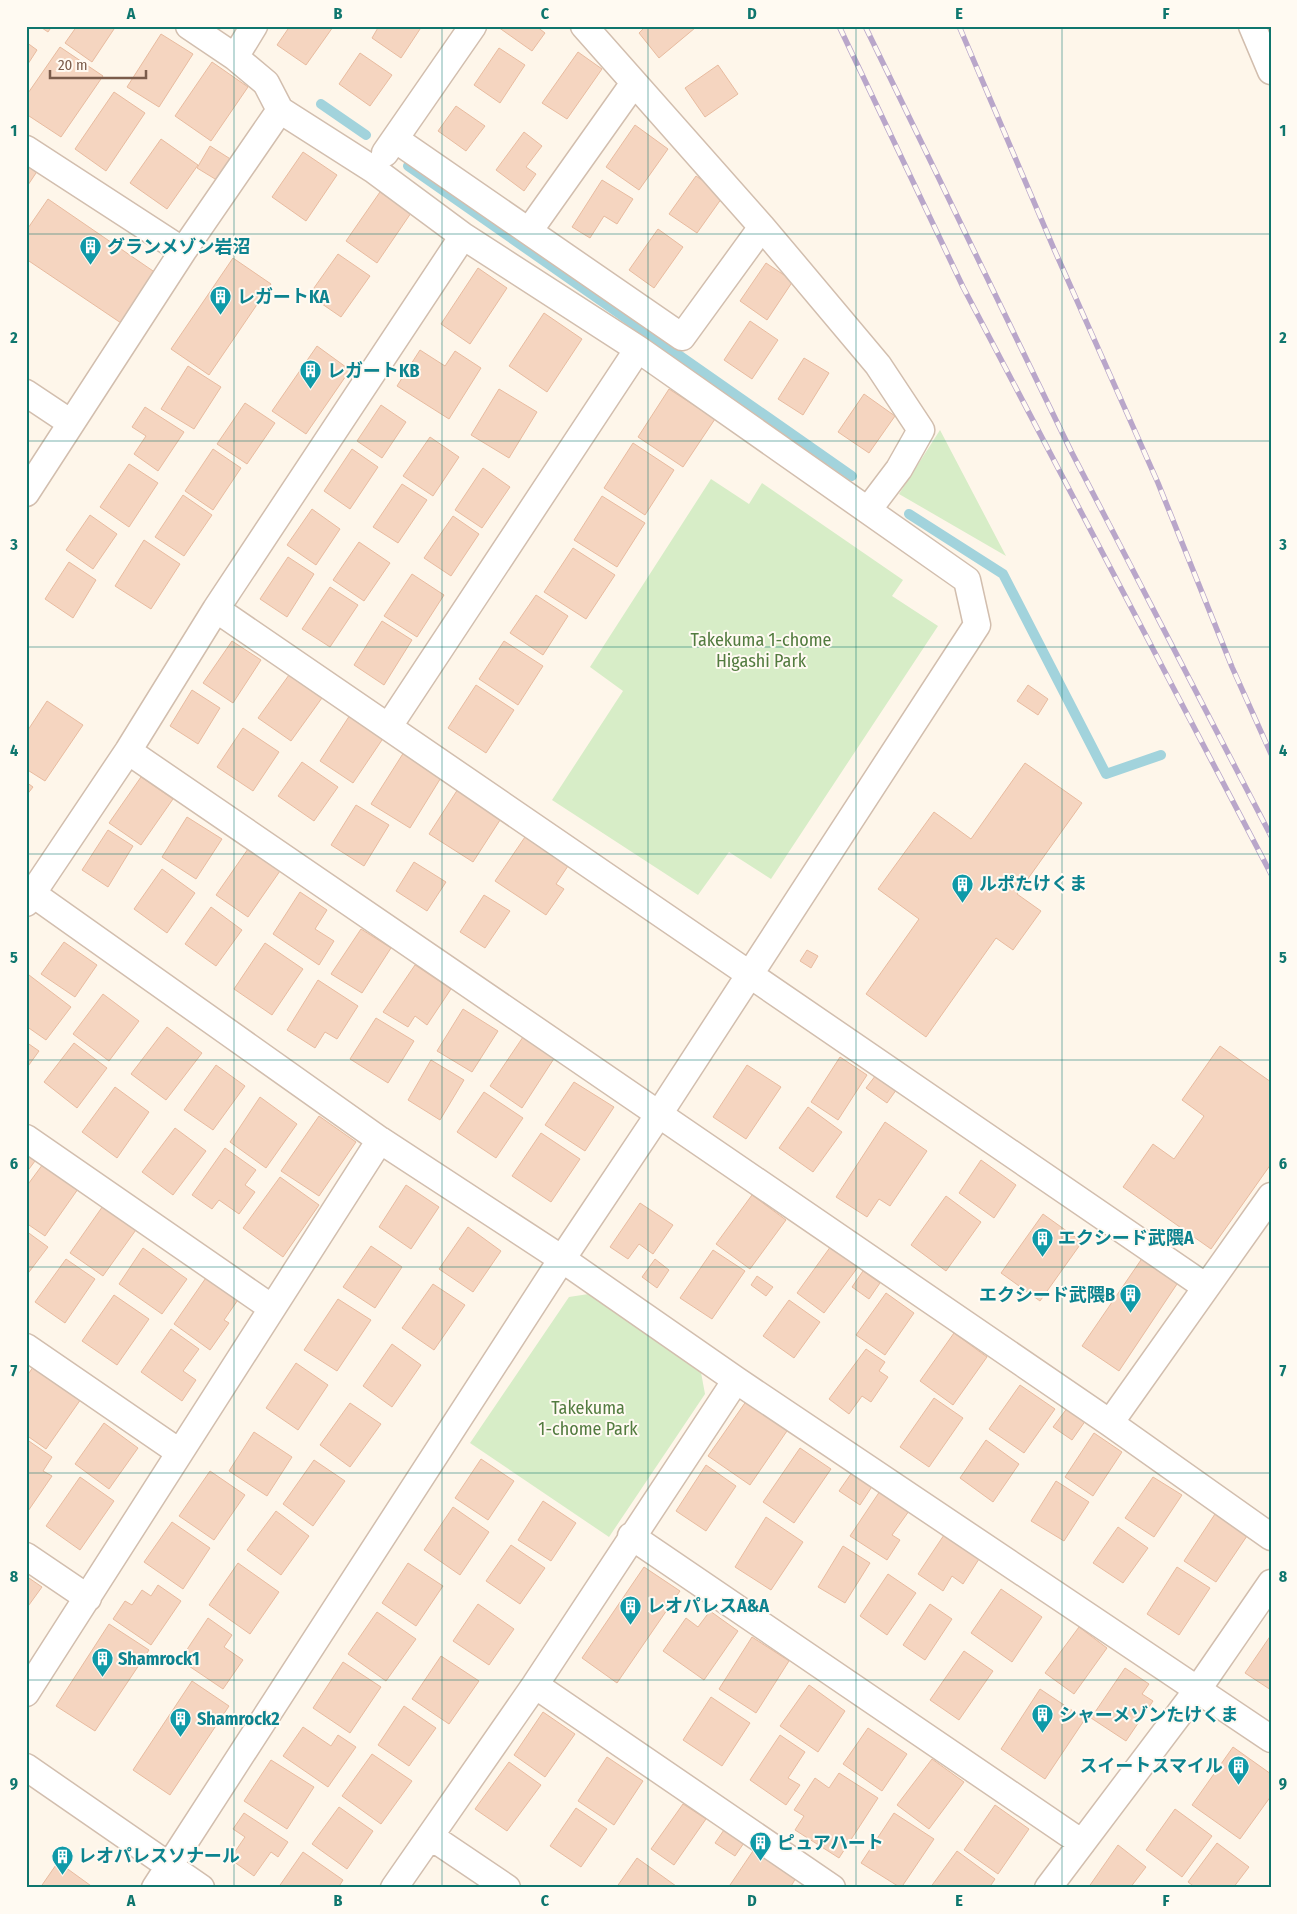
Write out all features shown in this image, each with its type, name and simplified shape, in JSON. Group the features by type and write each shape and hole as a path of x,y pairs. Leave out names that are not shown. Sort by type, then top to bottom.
{"street":[{"path":"155,1888 562,1258 659,1114 977,625 967,580 638,349 463,236 374,170 280,110 266,83 235,57 189,26"},
{"path":"235,57 254,26"},
{"path":"374,170 473,26"},
{"path":"584,26 762,227 878,365 921,430 900,469 868,510"},
{"path":"1252,26 1271,71"},
{"path":"529,231 634,83"},
{"path":"26,493 183,251 280,110"},
{"path":"395,139 682,337 762,227"},
{"path":"26,149 183,251"},
{"path":"463,236 216,609 128,751 28,895 380,1140 562,1258 736,1380 1271,1739"},
{"path":"389,726 638,349"},
{"path":"26,393 71,423"},
{"path":"216,609 1206,1287"},
{"path":"128,751 1110,1423 1271,1537"},
{"path":"26,1138 272,1308"},
{"path":"26,1693 380,1140"},
{"path":"1110,1423 1271,1196"},
{"path":"26,1347 179,1452"},
{"path":"394,1888 535,1685 631,1536 736,1380"},
{"path":"631,1536 1082,1843"},
{"path":"26,1556 88,1598"},
{"path":"1048,1888 1198,1689 1271,1583"},
{"path":"535,1685 832,1888"},
{"path":"26,1767 201,1888"},
{"path":"430,1836 508,1888"}],"green space":[{"path":"940,430 1006,556 899,494"},
{"name":"Takekuma 1-chome Higashi Park","path":"711,479 749,504 762,483 903,580 892,596 938,626 771,879 729,852 698,895 552,800 623,691 590,667"},
{"name":"Takekuma 1-chome Park","path":"595,1293 700,1367 705,1394 609,1537 470,1443 569,1297"}],"building":[{"path":"39,26 52,26 48,32"},
{"path":"77,26 116,26 92,62 65,43"},
{"path":"290,26 333,27 306,65 277,45"},
{"path":"379,26 422,26 401,58 372,38"},
{"path":"536,26 545,33 532,51 498,27"},
{"path":"646,26 693,26 695,28 659,58 639,33"},
{"path":"161,34 193,54 159,107 127,87"},
{"path":"26,42 37,50 26,67"},
{"path":"60,47 103,76 61,137 26,114 26,96"},
{"path":"499,48 525,65 500,103 474,85"},
{"path":"578,52 602,69 567,119 542,103"},
{"path":"360,53 392,75 370,106 339,84"},
{"path":"212,62 248,87 211,141 175,116"},
{"path":"718,65 738,94 705,117 685,88"},
{"path":"114,92 145,113 106,171 75,149"},
{"path":"456,106 485,126 466,151 438,131"},
{"path":"635,125 668,149 639,190 606,167"},
{"path":"524,132 542,146 526,167 536,174 524,191 496,170"},
{"path":"161,139 198,165 167,209 130,183"},
{"path":"210,146 232,160 220,182 197,168"},
{"path":"303,152 337,175 306,221 272,197"},
{"path":"26,158 40,167 26,188"},
{"path":"696,176 724,195 697,233 669,214"},
{"path":"602,180 633,199 617,224 604,216 590,238 572,227"},
{"path":"380,192 411,213 377,263 346,241"},
{"name":"グランメゾン岩沼","path":"48,199 156,273 121,323 26,259 26,231"},
{"path":"658,229 683,247 654,288 629,270"},
{"path":"338,254 370,276 341,317 309,295"},
{"name":"レガートKA","path":"233,258 271,284 209,375 171,349"},
{"path":"766,263 793,281 767,320 740,301"},
{"path":"478,268 507,288 470,344 441,324"},
{"path":"544,313 582,339 547,392 509,366"},
{"path":"750,321 778,340 752,379 724,360"},
{"name":"レガートKB","path":"317,346 350,370 306,434 272,411"},
{"path":"420,350 445,366 455,351 481,368 449,419 397,386"},
{"path":"804,358 829,373 803,415 778,399"},
{"path":"188,366 221,387 194,429 161,409"},
{"path":"499,389 537,412 509,458 471,435"},
{"path":"669,389 715,419 683,467 638,437"},
{"path":"864,394 895,416 869,453 838,432"},
{"path":"245,403 275,423 247,464 217,444"},
{"path":"381,405 406,422 382,458 357,441"},
{"path":"145,407 184,432 158,471 134,454 146,436 132,427"},
{"path":"430,437 459,457 433,496 403,476"},
{"path":"633,443 674,470 645,515 604,488"},
{"path":"213,449 241,468 213,510 185,491"},
{"path":"352,449 378,467 350,509 324,491"},
{"path":"129,464 158,483 129,527 100,507"},
{"path":"483,468 510,487 482,528 455,510"},
{"path":"402,484 427,500 398,543 373,527"},
{"path":"183,495 212,515 184,556 155,537"},
{"path":"602,496 645,523 617,567 574,540"},
{"path":"312,509 340,529 316,565 287,545"},
{"path":"90,515 117,534 93,569 66,550"},
{"path":"453,516 479,534 451,576 424,558"},
{"path":"144,540 180,564 151,609 115,586"},
{"path":"359,542 390,563 364,601 333,580"},
{"path":"573,548 615,575 586,619 544,592"},
{"path":"288,557 314,574 287,617 260,599"},
{"path":"69,562 96,580 73,618 45,599"},
{"path":"412,574 444,595 417,637 384,616"},
{"path":"330,587 358,605 330,647 302,629"},
{"path":"536,595 568,616 543,655 510,633"},
{"path":"382,621 412,640 384,685 354,665"},
{"path":"232,641 261,660 233,703 203,683"},
{"path":"504,641 543,666 518,705 479,679"},
{"path":"289,675 322,698 291,741 258,718"},
{"path":"476,685 514,710 486,753 448,728"},
{"path":"1028,685 1048,699 1038,715 1017,701"},
{"path":"192,690 220,708 198,744 170,726"},
{"path":"47,701 83,725 45,781 26,769 26,733"},
{"path":"350,715 384,737 353,783 320,761"},
{"path":"243,728 279,752 253,791 217,767"},
{"path":"404,752 442,776 410,828 371,804"},
{"path":"302,762 338,787 314,821 278,796"},
{"name":"ルポたけくま","path":"1025,763 1082,803 1017,894 1041,911 1013,950 996,938 926,1037 866,994 919,919 878,889 934,812 971,839"},
{"path":"141,777 173,799 141,845 109,823"},
{"path":"26,782 33,787 26,796"},
{"path":"458,789 502,817 473,862 429,834"},
{"path":"356,805 389,825 364,866 331,845"},
{"path":"187,817 222,839 196,879 162,857"},
{"path":"108,830 133,846 108,887 82,870"},
{"path":"525,837 568,866 556,884 564,889 546,915 495,881"},
{"path":"248,849 280,871 248,917 216,895"},
{"path":"414,862 446,882 427,911 396,891"},
{"path":"162,869 195,893 167,933 134,909"},
{"path":"300,892 327,910 315,929 334,941 319,965 273,934"},
{"path":"484,895 510,911 485,948 460,932"},
{"path":"211,907 242,930 216,966 185,944"},
{"path":"361,929 391,948 362,993 331,974"},
{"path":"64,942 97,965 75,997 41,974"},
{"path":"265,943 303,969 272,1015 234,989"},
{"path":"807,950 818,956 811,968 800,961"},
{"path":"415,965 451,989 427,1025 415,1016 408,1027 383,1012"},
{"path":"29,975 71,1007 46,1040 26,1026 26,979"},
{"path":"318,980 358,1006 337,1039 325,1032 315,1048 287,1030"},
{"path":"103,994 139,1021 109,1061 73,1034"},
{"path":"463,1009 498,1031 472,1072 437,1051"},
{"path":"376,1018 414,1041 388,1083 350,1059"},
{"path":"167,1027 202,1053 166,1100 131,1074"},
{"path":"523,1037 555,1057 522,1108 490,1086"},
{"path":"26,1042 39,1051 26,1069"},
{"path":"74,1043 107,1068 77,1108 44,1082"},
{"path":"1220,1046 1271,1082 1271,1164 1211,1249 1123,1187 1153,1144 1174,1159 1204,1116 1182,1100"},
{"path":"840,1057 867,1075 838,1120 811,1102"},
{"path":"431,1060 464,1080 440,1120 408,1100"},
{"path":"216,1065 245,1086 213,1130 184,1110"},
{"path":"747,1065 781,1087 746,1139 713,1117"},
{"path":"879,1071 899,1086 887,1103 866,1088"},
{"path":"574,1082 614,1107 585,1151 545,1125"},
{"path":"115,1087 149,1112 117,1158 82,1132"},
{"path":"484,1092 523,1118 496,1158 457,1132"},
{"path":"260,1097 297,1124 266,1168 230,1142"},
{"path":"808,1107 842,1132 813,1172 779,1148"},
{"path":"319,1116 356,1142 319,1196 281,1171"},
{"path":"885,1122 927,1151 890,1206 879,1199 867,1217 836,1197"},
{"path":"175,1128 206,1151 173,1195 142,1172"},
{"path":"541,1133 580,1159 551,1202 512,1176"},
{"path":"225,1148 256,1170 245,1185 255,1192 239,1214 219,1200 212,1209 192,1195"},
{"path":"26,1155 35,1161 26,1173"},
{"path":"981,1160 1016,1185 994,1218 959,1193"},
{"path":"43,1164 78,1189 45,1236 26,1223 26,1187"},
{"path":"280,1177 319,1205 283,1257 243,1228"},
{"path":"406,1185 439,1207 411,1249 379,1227"},
{"path":"752,1195 786,1220 750,1269 716,1244"},
{"path":"946,1196 981,1222 946,1271 911,1245"},
{"path":"105,1203 138,1227 103,1276 70,1253"},
{"path":"640,1203 673,1225 653,1254 639,1244 628,1259 610,1247"},
{"name":"エクシード武隈A","path":"1043,1214 1082,1242 1040,1301 1001,1273"},
{"path":"468,1227 501,1251 473,1292 439,1269"},
{"path":"26,1231 48,1247 26,1276"},
{"path":"371,1246 402,1267 375,1308 343,1287"},
{"path":"831,1246 858,1267 824,1313 797,1293"},
{"path":"143,1248 187,1279 162,1314 119,1284"},
{"path":"713,1250 745,1271 712,1319 680,1298"},
{"name":"エクシード武隈B","path":"1143,1257 1179,1281 1119,1371 1082,1346"},
{"path":"66,1259 95,1279 65,1323 35,1302"},
{"path":"655,1259 669,1270 657,1288 642,1277"},
{"path":"863,1271 880,1283 869,1299 852,1287"},
{"path":"210,1272 242,1294 224,1320 229,1323 210,1350 174,1324"},
{"path":"757,1276 773,1287 766,1296 751,1285"},
{"path":"433,1284 465,1305 434,1350 402,1328"},
{"path":"886,1293 914,1313 885,1355 856,1335"},
{"path":"114,1295 149,1319 117,1365 82,1341"},
{"path":"338,1299 371,1320 337,1371 304,1350"},
{"path":"789,1300 820,1322 794,1358 763,1336"},
{"path":"171,1329 199,1349 183,1371 196,1380 182,1401 141,1372"},
{"path":"954,1333 987,1357 953,1405 920,1381"},
{"path":"392,1344 421,1365 392,1407 363,1386"},
{"path":"866,1349 885,1362 879,1371 888,1377 871,1402 862,1396 849,1414 829,1399"},
{"path":"296,1363 328,1385 298,1430 266,1408"},
{"path":"34,1366 81,1399 46,1449 26,1435 26,1377"},
{"path":"1020,1385 1055,1409 1024,1453 989,1429"},
{"path":"934,1398 963,1418 929,1467 900,1447"},
{"path":"747,1400 789,1428 750,1485 708,1456"},
{"path":"350,1403 381,1424 350,1467 320,1445"},
{"path":"1068,1407 1086,1420 1072,1440 1053,1427"},
{"path":"104,1423 138,1448 109,1489 75,1464"},
{"path":"254,1432 292,1457 267,1496 229,1471"},
{"path":"1094,1433 1122,1452 1093,1496 1065,1477"},
{"path":"26,1439 52,1457 43,1471 52,1476 26,1514"},
{"path":"986,1440 1019,1464 993,1502 960,1478"},
{"path":"800,1448 831,1469 794,1523 763,1502"},
{"path":"481,1459 514,1481 488,1520 455,1498"},
{"path":"314,1460 345,1481 313,1526 283,1504"},
{"path":"706,1465 736,1486 706,1531 676,1511"},
{"path":"855,1468 875,1482 860,1505 839,1491"},
{"path":"210,1471 245,1495 214,1540 179,1516"},
{"path":"80,1477 114,1501 80,1550 46,1526"},
{"path":"1153,1477 1182,1495 1154,1537 1125,1518"},
{"path":"1056,1481 1089,1502 1064,1541 1031,1521"},
{"path":"880,1491 909,1511 892,1535 900,1540 887,1560 850,1536"},
{"path":"543,1501 576,1523 551,1561 518,1540"},
{"path":"453,1507 489,1532 460,1575 424,1550"},
{"path":"276,1511 309,1536 281,1575 247,1550"},
{"path":"1217,1511 1249,1533 1216,1582 1184,1561"},
{"path":"766,1517 803,1542 771,1590 735,1567"},
{"path":"172,1522 210,1548 183,1589 144,1562"},
{"path":"1118,1527 1148,1548 1123,1583 1093,1563"},
{"path":"944,1535 979,1559 963,1584 952,1576 943,1591 918,1574"},
{"path":"511,1545 545,1568 520,1604 486,1581"},
{"path":"843,1546 870,1563 845,1603 818,1587"},
{"path":"238,1563 279,1592 250,1634 209,1605"},
{"path":"408,1563 443,1586 416,1626 382,1603"},
{"name":"レオパレスA&A","path":"644,1567 680,1591 617,1683 582,1658"},
{"path":"1177,1567 1210,1588 1179,1635 1147,1614"},
{"path":"888,1574 916,1593 887,1635 860,1616"},
{"path":"26,1576 42,1587 26,1609"},
{"path":"158,1585 181,1601 151,1645 113,1619 125,1601 132,1605 142,1590 151,1596"},
{"path":"1001,1589 1042,1617 1012,1662 971,1633"},
{"path":"478,1604 514,1629 489,1665 453,1641"},
{"path":"930,1604 952,1619 925,1660 903,1645"},
{"path":"710,1611 738,1631 704,1680 663,1651 686,1618 698,1627"},
{"path":"377,1612 416,1639 386,1681 348,1654"},
{"path":"208,1618 232,1635 224,1647 243,1660 223,1689 180,1660"},
{"name":"Shamrock1","path":"109,1624 149,1650 95,1731 56,1706"},
{"path":"1079,1627 1107,1648 1074,1694 1045,1673"},
{"path":"1271,1635 1271,1690 1245,1673"},
{"path":"752,1637 789,1661 756,1713 719,1689"},
{"path":"964,1651 993,1671 959,1720 930,1700"},
{"path":"441,1656 479,1681 449,1724 412,1699"},
{"path":"343,1662 381,1687 350,1733 313,1708"},
{"path":"1125,1668 1149,1684 1142,1694 1153,1701 1126,1741 1091,1718"},
{"name":"Shamrock2","path":"192,1681 229,1706 170,1795 133,1770"},
{"path":"809,1685 845,1711 818,1752 780,1726"},
{"name":"シャーメゾンたけくま","path":"1040,1689 1085,1719 1045,1779 1001,1749"},
{"path":"711,1697 750,1723 722,1766 683,1740"},
{"path":"404,1706 436,1728 409,1766 378,1745"},
{"path":"543,1712 575,1734 545,1777 514,1755"},
{"path":"303,1727 331,1746 338,1735 356,1747 328,1787 283,1756"},
{"path":"868,1728 907,1754 882,1791 843,1764"},
{"path":"780,1735 805,1752 788,1778 800,1785 786,1805 750,1780"},
{"name":"スイートスマイル","path":"1233,1747 1271,1774 1271,1796 1240,1839 1192,1805"},
{"path":"372,1754 412,1781 381,1824 342,1796"},
{"path":"607,1757 643,1781 614,1825 578,1801"},
{"path":"932,1759 964,1782 929,1829 897,1805"},
{"path":"271,1760 314,1787 287,1829 244,1801"},
{"path":"509,1762 541,1785 507,1831 475,1809"},
{"path":"839,1773 878,1798 839,1858 795,1830 804,1816 794,1810 815,1778 829,1788"},
{"path":"683,1804 706,1819 674,1865 651,1849"},
{"path":"995,1805 1029,1829 998,1874 964,1850"},
{"path":"339,1807 373,1831 347,1869 312,1844"},
{"path":"576,1808 607,1829 581,1867 550,1846"},
{"path":"1175,1809 1212,1836 1182,1877 1146,1850"},
{"path":"244,1813 288,1842 278,1857 271,1852 254,1876 230,1859 245,1837 233,1829"},
{"path":"894,1813 934,1839 901,1888 861,1863"},
{"path":"726,1827 746,1840 735,1856 715,1843"},
{"path":"1217,1843 1249,1867 1233,1888 1196,1888 1188,1882"},
{"path":"1118,1845 1146,1867 1130,1888 1088,1888"},
{"name":"ピュアハート","path":"755,1848 797,1876 790,1888 728,1888"},
{"path":"957,1851 995,1879 989,1888 930,1888"},
{"path":"303,1852 343,1880 338,1888 278,1888"},
{"path":"637,1858 676,1886 675,1888 616,1888"},
{"name":"レオパレスソナール","path":"58,1862 94,1888 40,1888"}],"waterway":[{"path":"321,104 366,135"},
{"path":"408,166 852,476"},
{"path":"909,514 1003,574 1106,774 1161,755"}],"railway":[{"path":"839,26 963,287 1271,874"},
{"path":"865,26 1071,451 1271,836"},
{"path":"959,26 1054,249 1158,483 1232,667 1271,754"}],"place":[{"name":"グランメゾン岩沼","path":"91,266"},
{"name":"レガートKA","path":"221,316"},
{"name":"レガートKB","path":"311,390"},
{"name":"ルポたけくま","path":"963,903"},
{"name":"エクシード武隈A","path":"1042,1257"},
{"name":"エクシード武隈B","path":"1131,1314"},
{"name":"レオパレスA&A","path":"631,1625"},
{"name":"Shamrock1","path":"102,1678"},
{"name":"シャーメゾンたけくま","path":"1043,1734"},
{"name":"Shamrock2","path":"181,1738"},
{"name":"スイートスマイル","path":"1239,1785"},
{"name":"ピュアハート","path":"761,1862"},
{"name":"レオパレスソナール","path":"62,1875"}]}
